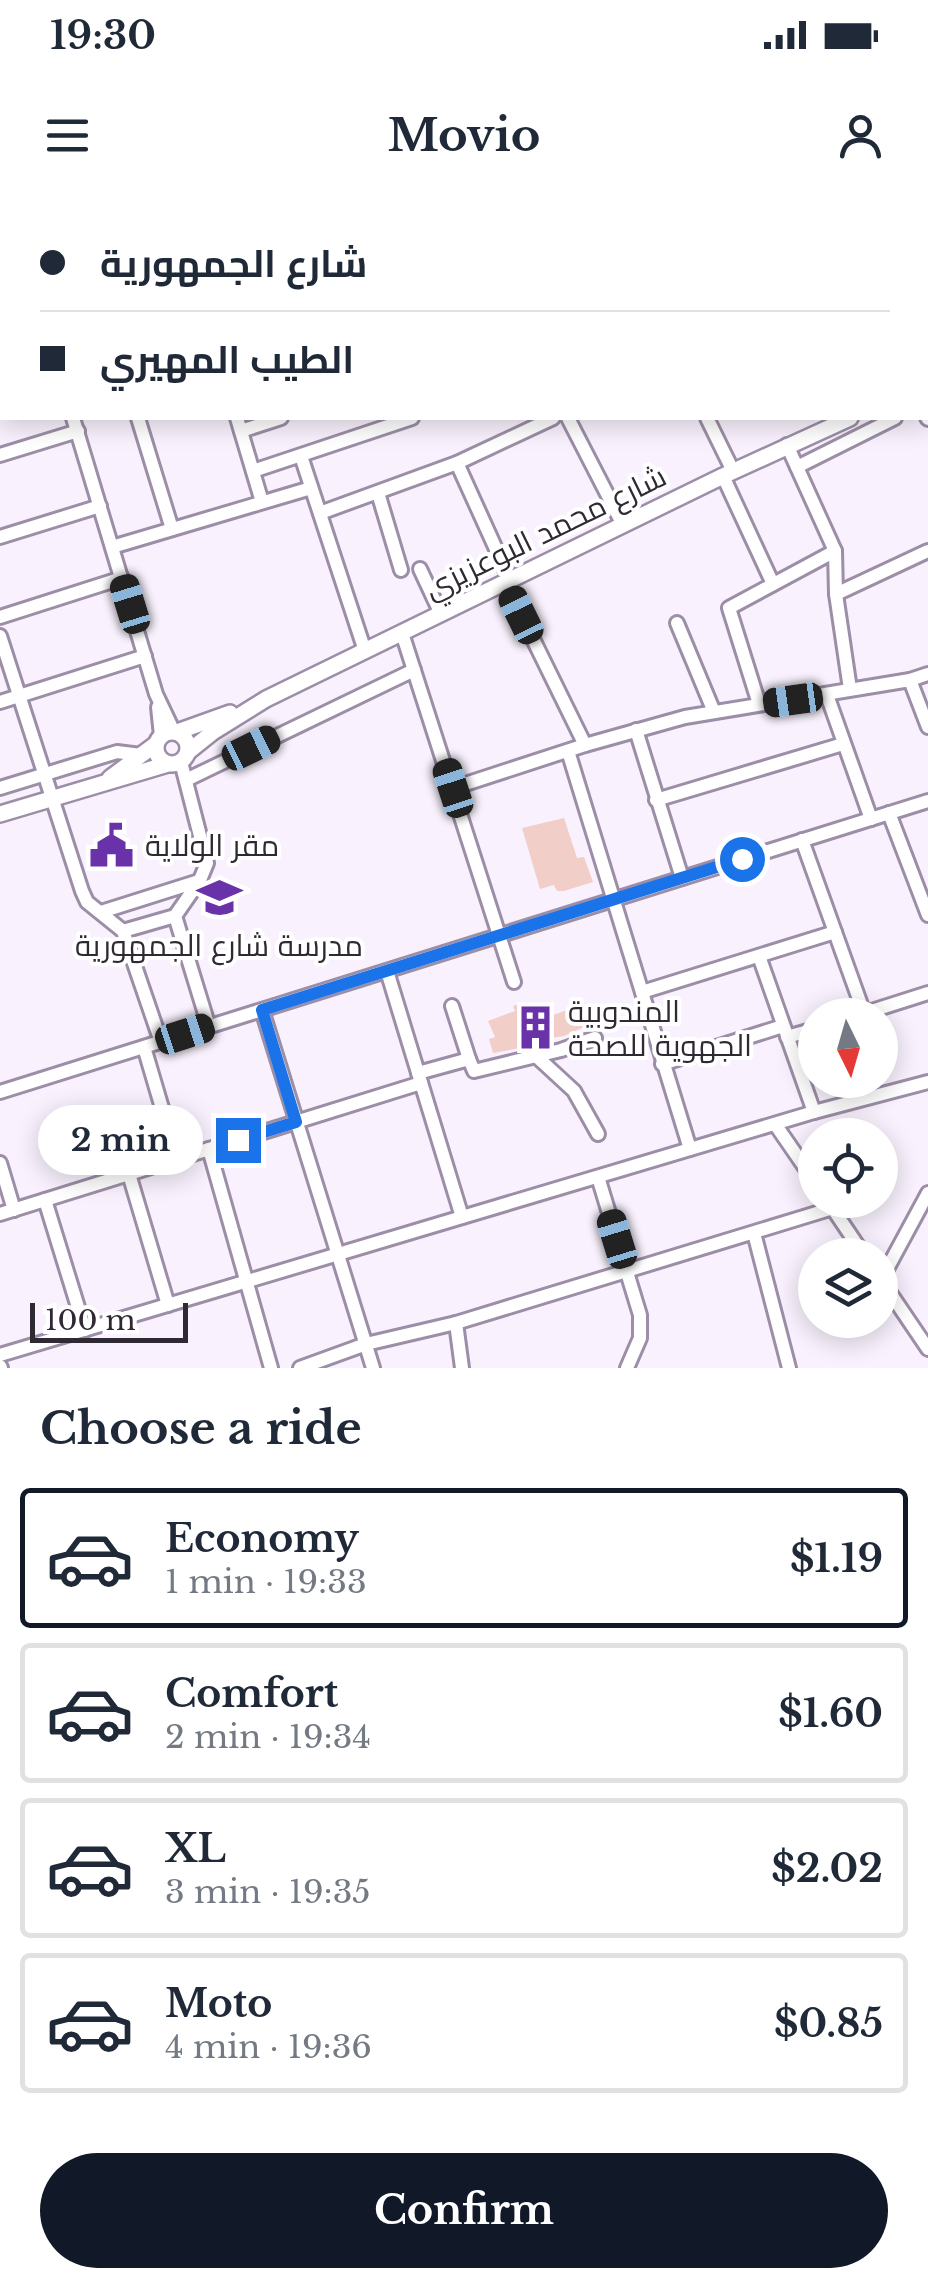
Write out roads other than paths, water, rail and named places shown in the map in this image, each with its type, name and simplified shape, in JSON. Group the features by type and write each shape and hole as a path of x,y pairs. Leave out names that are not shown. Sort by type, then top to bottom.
{"main road":[{"name":"شارع محمد البوعزيزي","path":"103,784 167,736 266,699 845,420"},
{"name":"شارع محمد البوعزيزي","path":"0,814 179,760 213,732 266,699"},
{"path":"167,736 187,740 179,760 158,756 167,736"}],"street":[{"path":"139,420 172,529"},
{"path":"262,502 238,424 267,420"},
{"path":"362,420 367,432"},
{"path":"253,471 406,420"},
{"path":"569,420 623,525"},
{"path":"708,420 773,584"},
{"path":"797,467 891,420"},
{"path":"0,455 75,424 167,736"},
{"path":"320,512 457,463 526,424"},
{"path":"787,445 835,551 836,594 850,690"},
{"path":"301,456 365,651"},
{"path":"457,463 585,745"},
{"path":"112,547 312,488"},
{"path":"378,493 401,570"},
{"path":"0,538 100,506"},
{"path":"836,594 928,550"},
{"path":"759,704 728,608 835,551"},
{"path":"420,569 441,614"},
{"path":"0,617 122,578"},
{"path":"676,623 714,712"},
{"path":"402,633 514,982"},
{"path":"0,636 82,892 87,902 123,932 160,1042"},
{"path":"0,702 145,656"},
{"path":"186,780 414,670"},
{"path":"453,788 636,730 928,674"},
{"path":"910,680 928,727"},
{"path":"827,695 871,819"},
{"path":"636,730 682,878"},
{"path":"656,800 842,744"},
{"path":"568,751 690,1149"},
{"path":"0,788 117,752 141,755"},
{"path":"123,932 176,916 207,863 179,760"},
{"path":"0,1092 928,801"},
{"path":"889,813 927,909"},
{"path":"802,840 856,998"},
{"path":"101,912 200,880"},
{"path":"176,916 209,1027"},
{"path":"642,992 835,932"},
{"path":"759,956 814,1112"},
{"path":"387,971 462,1218"},
{"path":"898,1002 928,993"},
{"path":"452,1006 474,1071 596,1038"},
{"path":"262,1010 373,1368"},
{"path":"662,1064 798,1031"},
{"path":"144,1047 177,1159"},
{"path":"536,1056 574,1091 598,1134"},
{"path":"0,1163 7,1212 296,1122 469,1058"},
{"path":"0,1339 1,1361 86,1330 337,1254 814,1112 928,1082"},
{"path":"776,1124 798,1157"},
{"path":"209,1149 270,1368"},
{"path":"129,1174 168,1305"},
{"path":"598,1177 641,1323 640,1338 627,1368"},
{"path":"898,1248 928,1192"},
{"path":"45,1200 86,1330"},
{"path":"300,1368 366,1344 456,1323 798,1216"},
{"path":"754,1233 789,1368"},
{"path":"898,1304 928,1349"},
{"path":"456,1323 462,1368"}],"place":[{"name":"مقر الولاية","path":"112,845"},
{"name":"مدرسة شارع الجمهورية","path":"219,898"},
{"name":"المندوبية الجهوية للصحة","path":"535,1028"}]}
